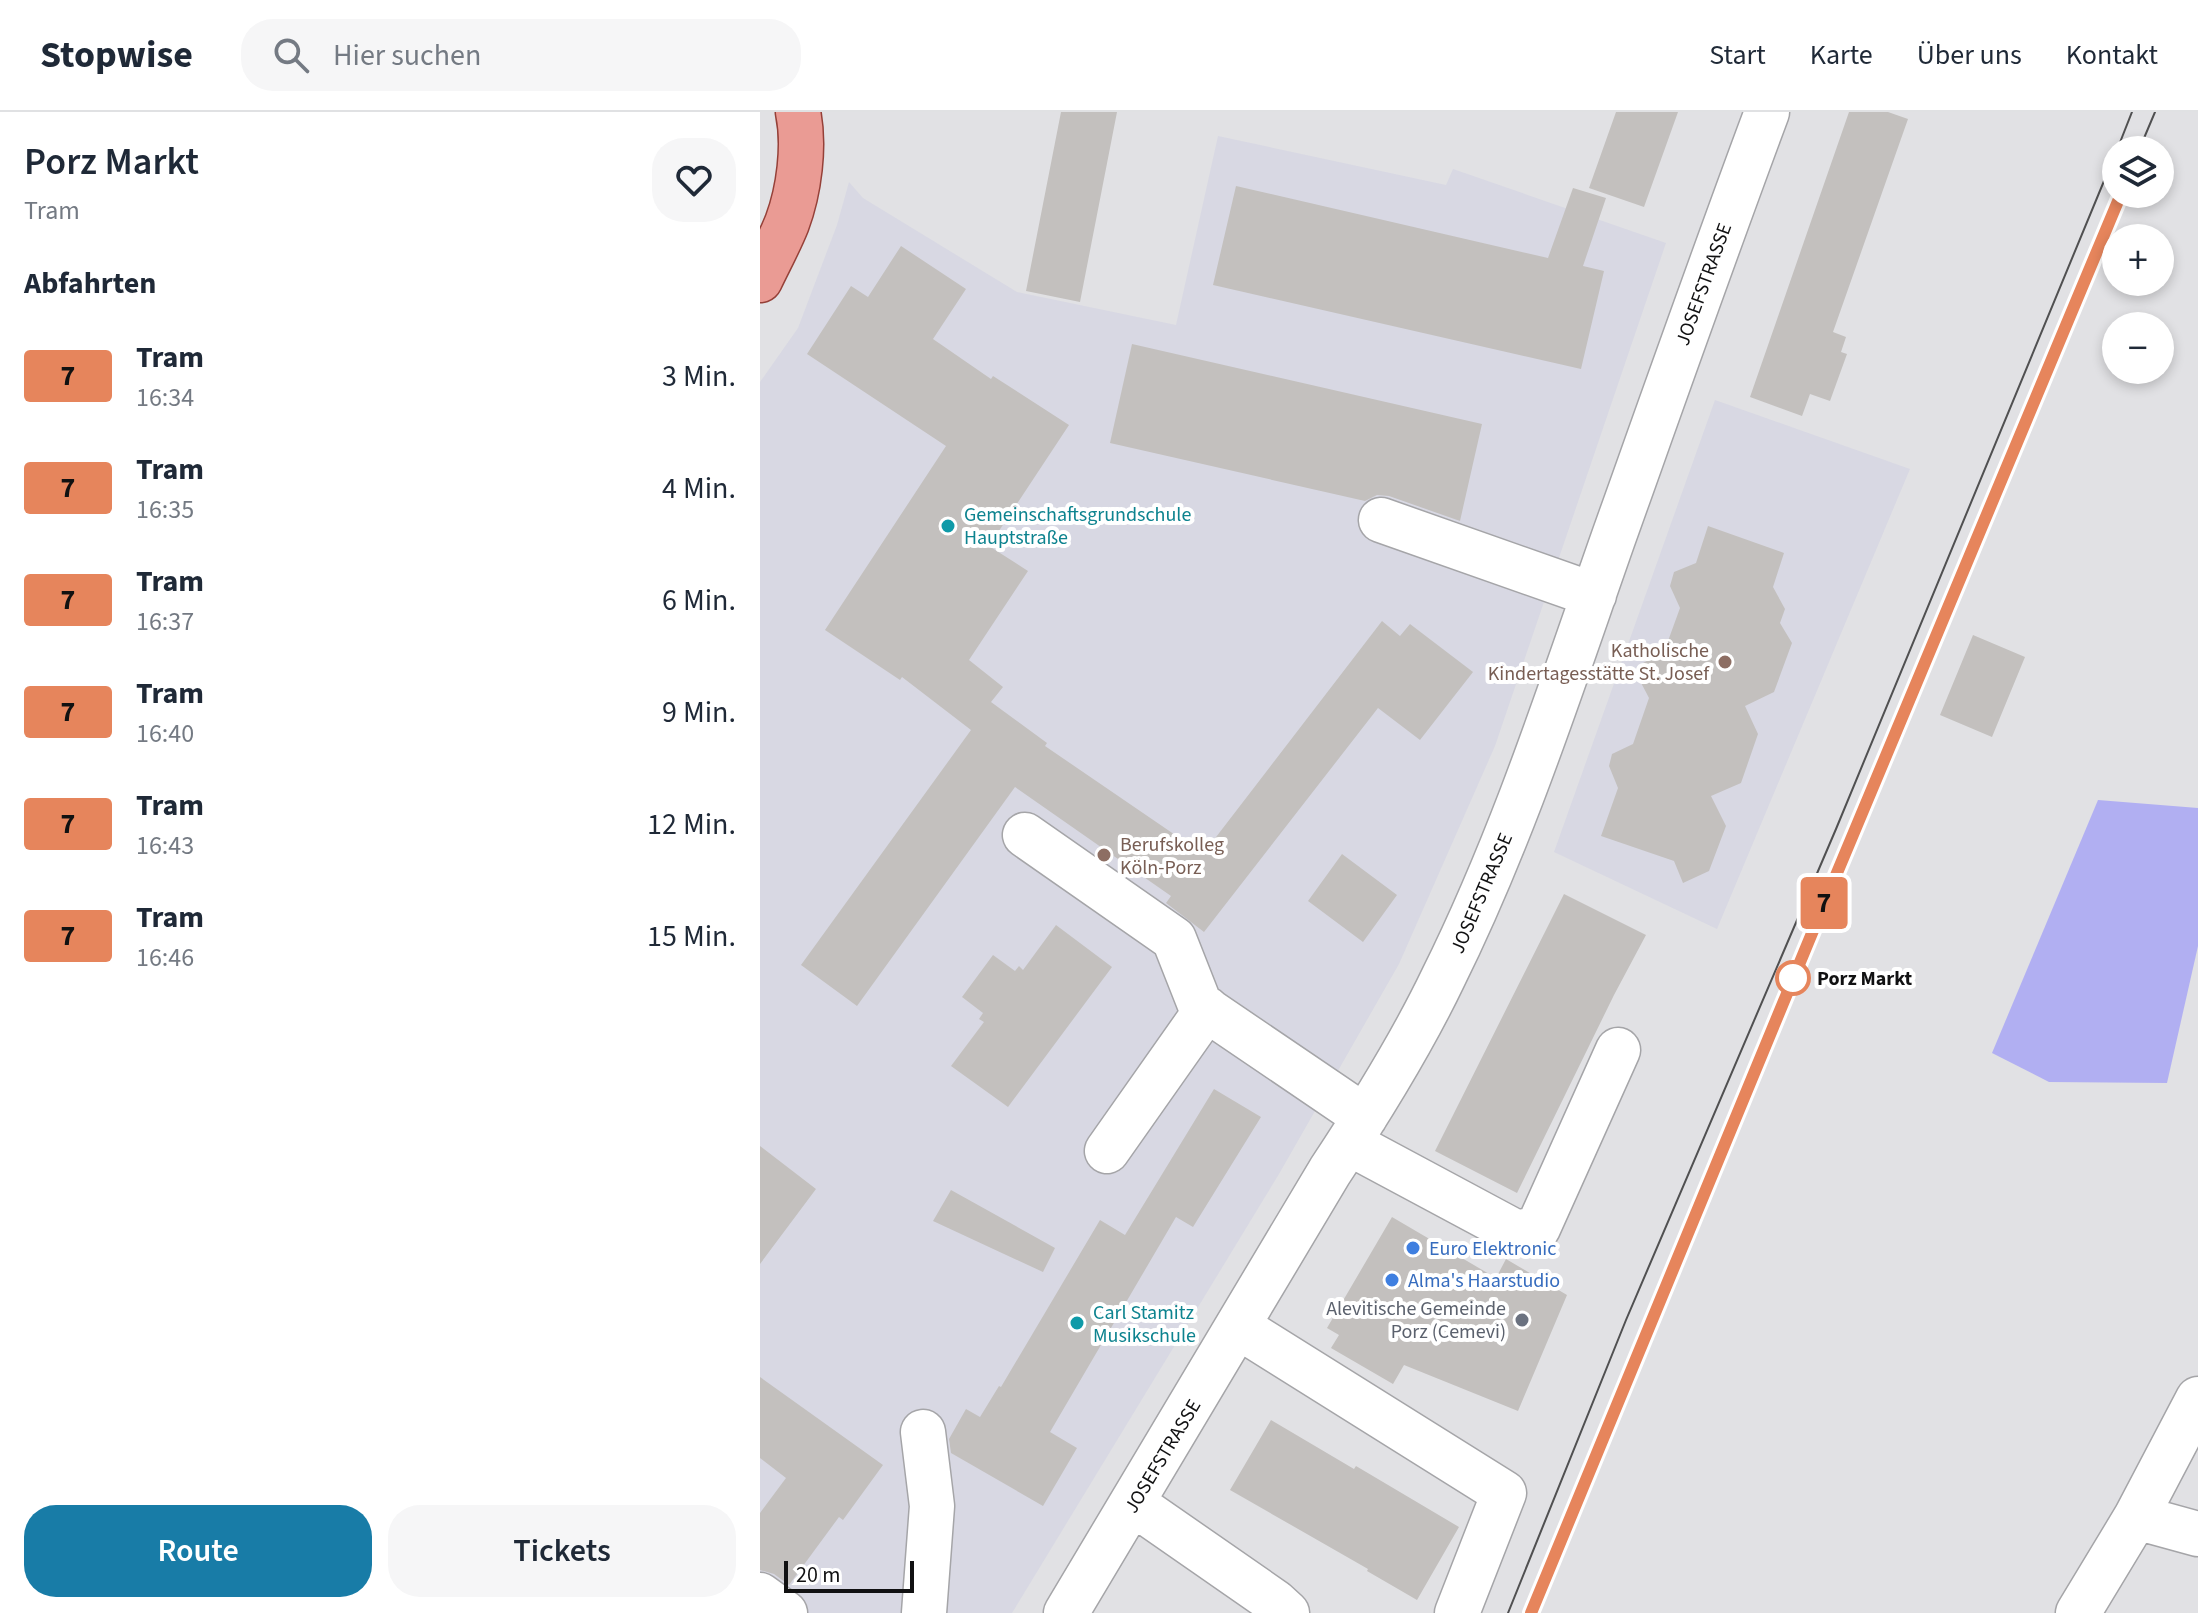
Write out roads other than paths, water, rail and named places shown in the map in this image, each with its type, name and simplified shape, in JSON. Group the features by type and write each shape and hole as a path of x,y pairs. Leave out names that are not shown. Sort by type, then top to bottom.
{"main road":[{"path":"760,280 788,221 798,174 801,124 798,112"}],"street":[{"path":"798,174 817,112"},
{"name":"JOSEFSTRASSE","path":"1066,1613 1357,1130 1444,978 1494,866 1539,752 1706,275 1767,112"},
{"path":"1381,520 1594,595"},
{"path":"1025,835 1174,939 1200,1005 1357,1130 1517,1233 1538,1228 1618,1050"},
{"path":"1107,1151 1207,1009"},
{"path":"1239,1327 1504,1493 1457,1613"},
{"path":"2078,1613 2136,1517 2198,1399"},
{"path":"923,1432 932,1506 924,1613"},
{"path":"1134,1504 1287,1613"},
{"path":"2136,1517 2198,1534"},
{"path":"760,1595 785,1613"}],"tram line":[{"path":"2123,136 2132,112"},
{"path":"2145,136 2155,112"},
{"path":"1508,1613 1626,1320 1836,829 2102,186"},
{"path":"1531,1613 2115,208"},
{"name":"7","path":"1531,1613 2115,208"}],"place":[{"name":"Gemeinschaftsgrundschule Hauptstraße","path":"948,526"},
{"name":"Katholische Kindertagesstätte St. Josef","path":"1725,662"},
{"name":"Berufskolleg Köln-Porz","path":"1104,855"},
{"name":"Porz Markt","path":"1793,978"},
{"name":"Euro Elektronic","path":"1413,1248"},
{"name":"Alma's Haarstudio","path":"1392,1280"},
{"name":"Alevitische Gemeinde Porz (Cemevi)","path":"1522,1320"},
{"name":"Carl Stamitz Musikschule","path":"1077,1323"}]}
